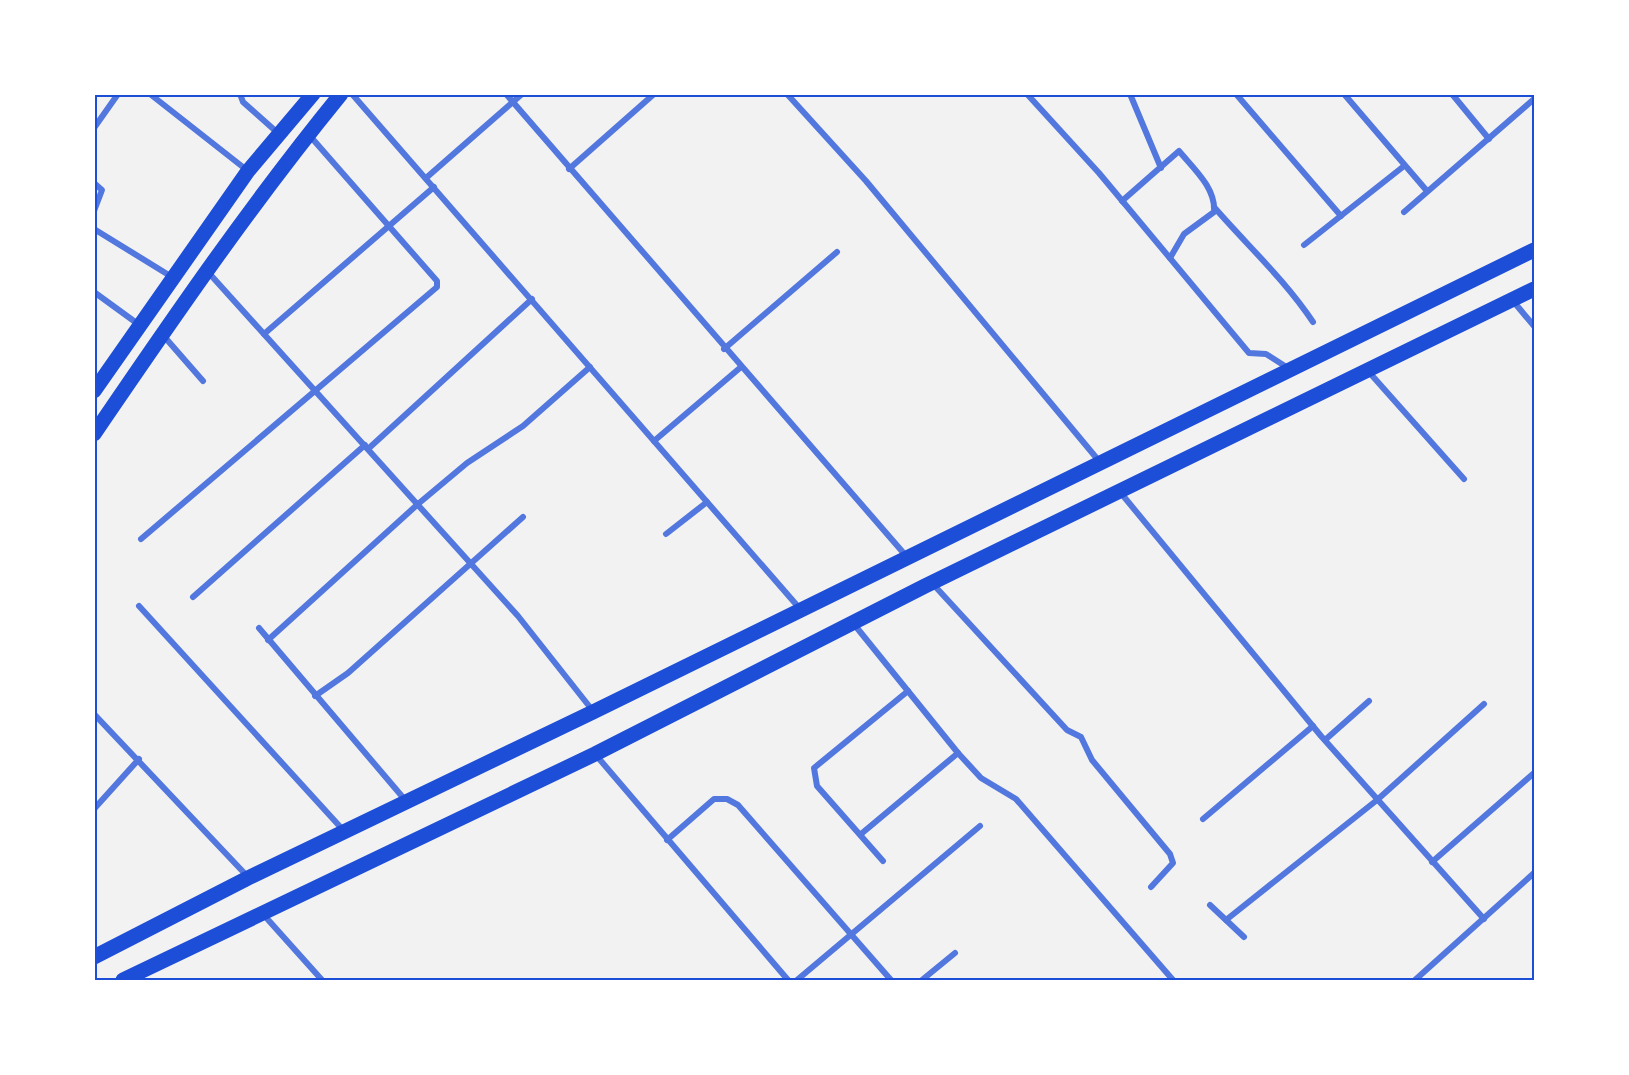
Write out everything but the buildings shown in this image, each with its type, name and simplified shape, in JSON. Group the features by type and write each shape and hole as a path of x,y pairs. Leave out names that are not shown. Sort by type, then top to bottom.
{"main road":[{"path":"94,391 248,171 313,94"},
{"path":"94,434 206,270 308,134 341,94"},
{"path":"94,957 248,878 593,712 1534,250"},
{"path":"123,981 262,912 595,754 852,622 1534,289"}],"street":[{"path":"94,128 118,94"},
{"path":"150,94 248,171"},
{"path":"240,94 243,102 279,134"},
{"path":"352,94 801,610"},
{"path":"506,94 724,349 908,557"},
{"path":"426,178 522,94"},
{"path":"569,168 654,94"},
{"path":"787,94 866,181 1099,462"},
{"path":"1028,94 1122,201 1249,353 1266,354 1289,369"},
{"path":"1130,94 1161,168"},
{"path":"1236,94 1341,216"},
{"path":"1344,94 1427,191"},
{"path":"1452,94 1489,139"},
{"path":"1404,212 1534,99"},
{"path":"141,539 437,287 437,281 308,134"},
{"path":"1122,201 1179,151 1206,184 1215,200 1214,212 1184,234 1170,258"},
{"path":"1304,245 1404,166"},
{"path":"94,183 102,190 94,211"},
{"path":"264,334 434,188"},
{"path":"1214,207 1260,260 1294,293 1313,322"},
{"path":"94,229 172,277"},
{"path":"724,349 837,252"},
{"path":"206,270 518,616 593,712"},
{"path":"94,292 139,325"},
{"path":"193,597 532,299"},
{"path":"1512,300 1534,326"},
{"path":"162,334 203,381"},
{"path":"268,640 418,504 467,463 523,426 590,367"},
{"path":"654,441 741,367"},
{"path":"1368,370 1464,479"},
{"path":"1119,491 1313,726 1484,919"},
{"path":"666,534 707,502"},
{"path":"315,696 348,673 523,517"},
{"path":"931,583 1066,730 1081,737 1092,760 1170,854 1173,862 1151,887"},
{"path":"138,606 344,831"},
{"path":"852,622 958,753 981,778 1016,799 1173,981"},
{"path":"259,628 406,802"},
{"path":"883,861 817,786 814,768 908,691"},
{"path":"1325,740 1369,701"},
{"path":"1226,920 1377,800 1484,704"},
{"path":"94,714 139,759 248,878"},
{"path":"1203,819 1313,726"},
{"path":"861,834 958,753"},
{"path":"595,754 788,981"},
{"path":"94,809 139,759"},
{"path":"1432,862 1534,773"},
{"path":"666,840 714,799 727,799 738,805 891,981"},
{"path":"797,981 980,826"},
{"path":"1415,981 1534,873"},
{"path":"1210,905 1244,937"},
{"path":"262,912 322,981"},
{"path":"922,981 955,953"}]}
